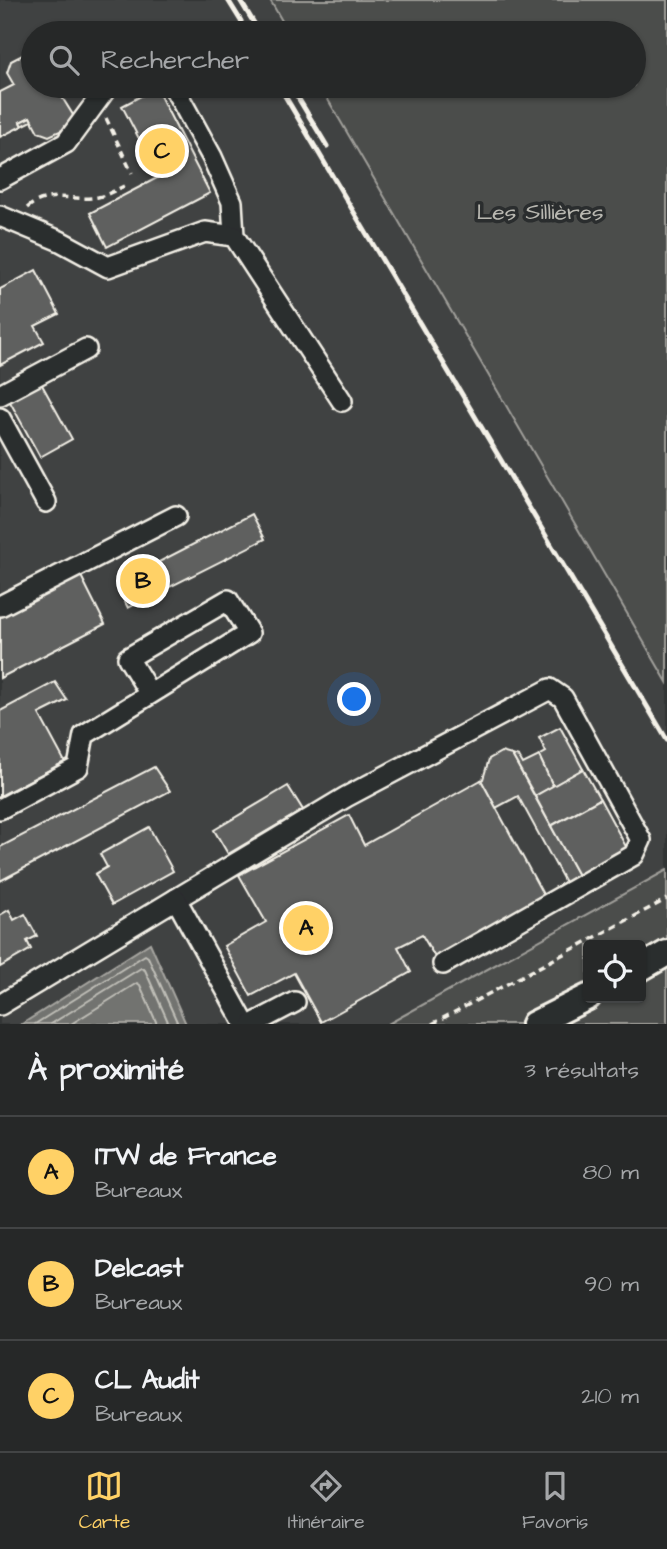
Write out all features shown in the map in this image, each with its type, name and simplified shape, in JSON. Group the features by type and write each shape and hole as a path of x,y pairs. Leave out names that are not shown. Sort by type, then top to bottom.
{"main road":[{"path":"646,965 667,953"},
{"path":"534,1024 583,1000"}],"lane":[{"path":"0,179 66,143 99,98"},
{"path":"180,98 212,157 232,202 234,236 342,401"},
{"path":"6,218 108,267 205,232 234,236"},
{"path":"0,395 86,349"},
{"path":"0,418 46,502"},
{"path":"0,606 176,516"},
{"path":"0,809 78,767 84,735 249,633 228,600 128,658 150,694"},
{"path":"0,1005 346,797 550,689 563,698 642,840 634,855 443,964"},
{"path":"176,899 245,1024"},
{"path":"253,1024 295,1002"}],"path":[{"path":"104,98 132,173"},
{"path":"6,218 35,201 56,196 101,197 124,186"},
{"path":"432,1024 667,899"}],"shaded area":[{"path":"0,0 270,0 282,21 21,21 21,98 327,98 667,682 667,870 388,1024 0,1024"}],"green space":[{"name":"Les Sillières","path":"270,0 667,0 667,682 327,98 646,98 646,21 282,21"},
{"path":"667,870 667,1024 388,1024"}],"water":[{"path":"150,943 186,1024 22,1024"}],"building":[{"path":"21,56 21,98 62,98 73,115 69,127 49,136 38,132 30,117 20,122 22,126 0,137 0,92 14,85 7,73 11,61"},
{"path":"137,98 161,98 210,193 107,247 90,213 159,177 122,106"},
{"path":"30,117 32,121 22,126 20,122"},
{"path":"36,270 59,314 35,326 44,342 0,365 0,289"},
{"path":"41,383 72,439 40,457 9,400"},
{"path":"252,514 265,539 128,608 116,584"},
{"path":"80,574 105,624 0,678 0,616"},
{"path":"55,682 67,700 39,714 65,762 0,796 0,711"},
{"path":"560,727 583,769 553,786 539,756 546,752 539,738"},
{"path":"501,752 512,755 580,879 567,886 518,796 496,808 481,780 489,759"},
{"path":"512,755 519,757 523,764 539,756 553,786 535,796"},
{"path":"154,767 170,791 0,881 0,847"},
{"path":"583,769 600,799 551,826 535,796"},
{"path":"481,780 545,898 436,959 422,935 398,947 411,972 321,1022 294,973 251,996 224,946 266,922 239,875 349,815 364,845"},
{"path":"288,786 303,810 228,854 214,830"},
{"path":"600,799 629,852 580,879 551,826"},
{"path":"149,827 173,871 112,905 95,874 107,867 100,854"},
{"path":"9,910 14,920 25,914 37,936 27,941 31,949 0,967 0,915"}],"railway":[{"path":"228,0 241,21"},
{"path":"240,0 253,21"},
{"path":"286,98 667,740"},
{"path":"298,98 327,146"}],"place":[{"name":"CL Audit","path":"162,151"},
{"name":"Delcast","path":"143,581"},
{"name":"ITW de France","path":"306,928"}]}
